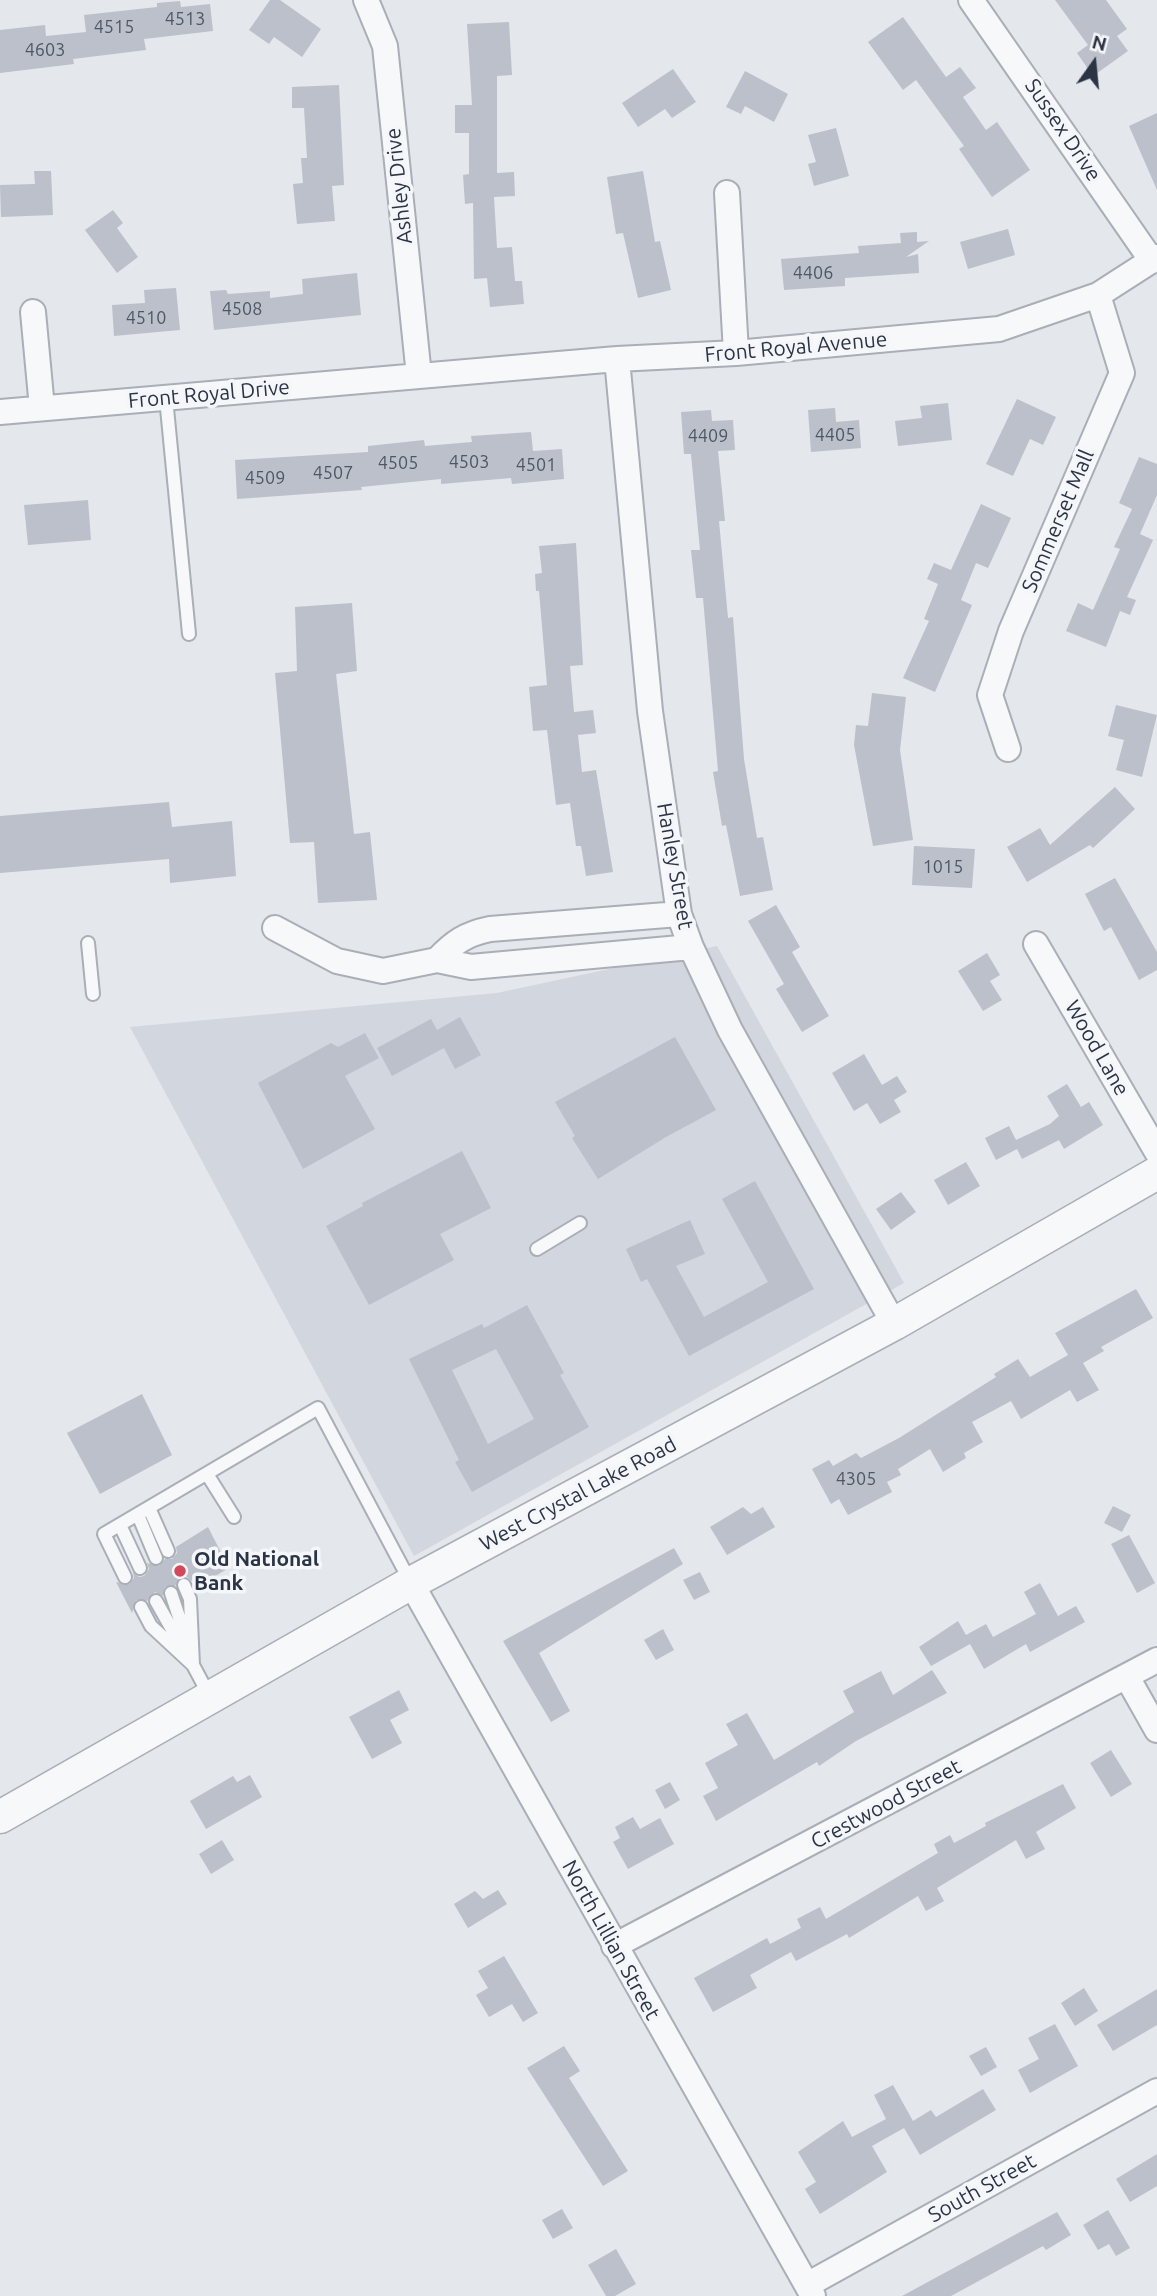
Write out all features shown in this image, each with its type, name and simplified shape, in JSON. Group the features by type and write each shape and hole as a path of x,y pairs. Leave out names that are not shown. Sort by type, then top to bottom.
{"street":[{"name":"Ashley Drive","path":"366,0 385,46 419,376"},
{"name":"Sussex Drive","path":"971,0 1155,259"},
{"path":"727,193 736,353"},
{"name":"Front Royal Avenue","path":"419,376 617,359 736,353 999,329 1098,295 1155,259"},
{"name":"Sommerset Mall","path":"1008,749 990,695 1011,631 1122,373 1098,295"},
{"path":"33,312 42,408"},
{"name":"Hanley Street","path":"617,359 650,711 679,914 691,947 730,1030 894,1324"},
{"name":"Front Royal Drive","path":"0,412 419,376"},
{"path":"437,960 454,941 469,933 490,929 679,914"},
{"path":"275,928 337,961 383,971 437,960 471,967 691,947"},
{"name":"Wood Lane","path":"1036,944 1157,1152"},
{"name":"West Crystal Lake Road","path":"0,1817 411,1583 894,1324 1157,1173"},
{"name":"North Lillian Street","path":"411,1583 810,2291"},
{"name":"Crestwood Street","path":"614,1947 1157,1660"},
{"path":"1127,1678 1157,1730"},
{"name":"South Street","path":"810,2291 1157,2091"}],"lane":[{"path":"166,398 189,634"},
{"path":"88,943 93,994"},
{"path":"537,1249 580,1223"},
{"path":"125,1577 104,1534 318,1408 411,1583"},
{"path":"207,1474 234,1517"},
{"path":"143,1511 168,1551"},
{"path":"143,1511 156,1558"},
{"path":"120,1525 140,1568"},
{"path":"184,1586 190,1599 193,1665"},
{"path":"171,1593 179,1608 193,1665"},
{"path":"156,1601 210,1698"},
{"path":"141,1607 151,1626 193,1665"}],"shaded area":[{"path":"717,946 904,1283 414,1556 130,1027 497,993"}],"building":[{"path":"270,0 280,0 321,29 302,57 274,37 269,44 249,30"},
{"path":"1055,0 1106,0 1127,29 1117,36 1128,51 1093,76 1077,53 1088,45"},
{"path":"180,1 181,7 210,4 213,31 144,39 146,50 73,59 74,64 0,73 0,30 45,25 46,36 86,32 84,15 157,7 157,3"},
{"path":"903,17 946,77 960,67 976,88 963,97 986,130 997,122 1030,170 992,197 959,149 964,146 916,80 903,90 868,42"},
{"path":"509,22 512,75 497,76 497,173 514,172 515,196 494,197 497,248 512,247 515,281 522,281 524,304 490,307 487,278 474,279 473,203 465,204 463,175 469,174 469,133 455,133 455,105 472,105 467,24"},
{"path":"673,69 696,102 672,118 665,109 638,127 622,103"},
{"path":"745,71 788,94 774,122 745,106 741,114 726,107"},
{"path":"339,85 344,185 332,186 335,221 297,224 293,184 303,183 301,158 307,158 304,108 292,108 292,87"},
{"path":"1157,113 1157,190 1129,126"},
{"path":"836,128 849,176 814,186 808,164 816,162 808,135"},
{"path":"34,171 51,171 53,215 1,217 0,185 35,184"},
{"path":"643,171 655,242 660,241 671,290 638,298 623,233 616,234 607,177"},
{"path":"113,210 123,223 117,228 138,257 117,273 85,230"},
{"path":"1008,229 1015,255 968,269 960,242"},
{"path":"917,232 917,242 929,241 906,257 918,254 919,273 845,278 845,286 784,290 781,259 859,253 858,246 901,243 900,233"},
{"path":"357,273 361,315 214,330 210,291 226,290 228,294 270,291 270,298 303,294 302,279"},
{"path":"176,288 180,330 114,336 112,305 145,303 144,290"},
{"path":"1017,399 1056,417 1043,445 1030,439 1013,476 986,464"},
{"path":"948,403 952,440 898,446 895,421 922,418 920,406"},
{"path":"835,408 836,422 859,420 861,448 811,452 808,410"},
{"path":"711,410 712,421 733,420 735,450 718,451 725,521 719,521 728,618 733,617 744,759 757,838 763,837 773,890 740,896 726,825 722,826 713,772 718,771 703,598 696,598 691,550 700,550 691,454 684,454 681,412"},
{"path":"531,432 533,451 562,449 564,479 512,484 511,478 441,484 441,479 361,487 362,490 237,499 235,460 368,452 368,446 424,440 425,446 472,442 471,436"},
{"path":"1139,457 1157,464 1157,495 1140,534 1153,540 1127,597 1136,600 1130,615 1120,611 1106,647 1066,631 1078,603 1093,610 1120,549 1114,547 1132,509 1119,503"},
{"path":"88,500 91,540 28,545 24,505"},
{"path":"981,504 1011,518 988,568 976,563 961,600 972,605 935,692 903,678 929,621 924,619 938,584 927,579 934,563 951,570"},
{"path":"576,543 583,665 570,666 574,712 593,710 596,733 578,735 582,772 596,770 613,872 586,876 581,846 576,846 570,803 556,805 547,730 533,731 529,687 547,685 539,591 536,591 535,574 542,573 539,546"},
{"path":"352,603 357,671 336,674 354,834 370,832 377,900 318,903 314,842 290,843 275,673 297,671 295,607"},
{"path":"872,693 906,697 900,750 913,840 873,846 854,745 856,725 868,726"},
{"path":"1116,705 1157,715 1142,777 1116,770 1124,740 1108,736"},
{"path":"1115,787 1135,809 1093,848 1090,845 1027,882 1007,847 1040,828 1050,845"},
{"path":"169,802 172,827 232,821 236,876 170,883 169,859 0,873 0,816"},
{"path":"914,846 975,849 972,888 912,885"},
{"path":"1115,878 1157,952 1157,970 1139,980 1111,927 1104,931 1085,894"},
{"path":"776,905 800,947 792,952 829,1016 802,1032 776,989 784,984 748,921"},
{"path":"987,953 1000,975 990,981 1002,1000 983,1011 958,971"},
{"path":"460,1017 481,1055 455,1069 444,1048 392,1076 377,1048 431,1019 437,1030"},
{"path":"365,1033 379,1058 345,1076 375,1129 303,1169 258,1083 331,1043 338,1047"},
{"path":"675,1037 716,1110 598,1179 572,1138 575,1136 555,1102"},
{"path":"864,1054 882,1085 897,1076 907,1092 894,1100 901,1112 880,1124 867,1103 854,1111 832,1073"},
{"path":"1067,1084 1081,1107 1089,1102 1103,1125 1064,1149 1059,1140 1022,1159 1017,1149 996,1160 985,1138 1009,1126 1016,1140 1050,1124 1059,1116 1047,1096"},
{"path":"462,1151 491,1208 440,1234 454,1260 369,1305 326,1226 363,1206 362,1203"},
{"path":"966,1162 980,1186 948,1205 934,1180"},
{"path":"755,1181 814,1289 689,1356 647,1279 641,1282 626,1249 690,1220 705,1254 676,1266 704,1317 768,1282 722,1199"},
{"path":"901,1192 916,1212 891,1230 876,1209"},
{"path":"1136,1289 1153,1318 1101,1347 1104,1351 1083,1363 1099,1390 1077,1402 1070,1390 1021,1419 1011,1401 972,1422 983,1442 964,1453 966,1458 943,1472 930,1449 898,1469 901,1475 887,1482 892,1492 848,1515 839,1499 831,1504 812,1469 829,1460 833,1466 856,1453 861,1458 899,1438 996,1377 994,1374 1018,1359 1030,1377 1068,1355 1055,1333"},
{"path":"527,1305 564,1373 560,1375 589,1427 472,1492 455,1462 459,1460 409,1359 482,1324 484,1328","holes":["496,1349 534,1419 488,1444 452,1370"]},
{"path":"142,1394 172,1455 100,1494 67,1433"},
{"path":"1113,1506 1131,1515 1122,1532 1104,1523"},
{"path":"743,1507 751,1514 763,1507 775,1527 727,1555 710,1527"},
{"name":"Old National Bank","path":"208,1527 229,1568 210,1579 208,1574 192,1581 186,1576 180,1577 175,1586 165,1587 163,1596 155,1592 147,1601 136,1600 132,1613 116,1582 129,1584 134,1578 133,1572 139,1577 144,1576 149,1569 147,1563 159,1566 165,1559 172,1559 177,1553 176,1547"},
{"path":"1129,1535 1155,1583 1137,1593 1111,1544"},
{"path":"674,1548 683,1564 539,1653 570,1711 551,1722 503,1641"},
{"path":"700,1572 710,1592 694,1600 683,1580"},
{"path":"1040,1583 1058,1616 1076,1606 1085,1622 1030,1652 1026,1644 984,1669 970,1644 931,1666 919,1647 958,1621 966,1635 986,1624 993,1637 1036,1614 1024,1592"},
{"path":"663,1629 674,1650 656,1660 644,1640"},
{"path":"932,1670 947,1693 856,1741 819,1766 817,1762 716,1821 703,1796 718,1788 705,1763 738,1745 726,1724 747,1713 774,1760 854,1712 843,1691 881,1671 893,1695"},
{"path":"399,1690 409,1710 390,1720 402,1743 372,1759 349,1717"},
{"path":"1111,1750 1132,1784 1111,1797 1090,1763"},
{"path":"250,1775 262,1797 206,1829 190,1801 233,1776 237,1782"},
{"path":"670,1782 680,1800 665,1809 655,1790"},
{"path":"1063,1784 1076,1808 1036,1832 1045,1849 1026,1859 1016,1840 937,1888 944,1901 926,1911 918,1896 849,1938 847,1934 796,1961 791,1952 750,1975 757,1988 713,2012 694,1978 767,1938 770,1944 801,1928 797,1919 820,1907 826,1919 938,1853 934,1844 950,1835 954,1843 986,1826 985,1823"},
{"path":"633,1817 640,1829 660,1818 674,1844 628,1869 613,1842 620,1838 615,1827"},
{"path":"222,1840 234,1860 211,1874 199,1854"},
{"path":"498,1890 507,1904 468,1928 454,1904 475,1891 483,1899"},
{"path":"504,1956 538,2013 523,2022 512,2004 489,2017 476,1995 488,1988 478,1971"},
{"path":"1084,1988 1098,2011 1075,2026 1061,2003"},
{"path":"1157,1989 1157,2025 1113,2051 1097,2025"},
{"path":"1055,2024 1078,2066 1030,2093 1018,2070 1039,2059 1028,2038"},
{"path":"564,2046 580,2071 569,2078 628,2171 603,2186 527,2068"},
{"path":"986,2047 997,2067 981,2076 969,2056"},
{"path":"893,2085 913,2121 931,2110 936,2117 983,2089 996,2110 920,2155 904,2128 872,2146 887,2172 820,2214 805,2189 816,2182 798,2152 843,2121 852,2137 886,2119 874,2095"},
{"path":"1157,2154 1157,2186 1130,2202 1116,2179"},
{"path":"562,2209 573,2228 553,2239 542,2220"},
{"path":"1108,2210 1130,2248 1116,2256 1109,2244 1098,2250 1083,2225"},
{"path":"1057,2212 1071,2235 1046,2250 1043,2246 951,2296 902,2296"},
{"path":"616,2249 636,2284 615,2296 606,2296 588,2265"}],"place":[{"name":"Old National Bank","path":"180,1571"}]}
